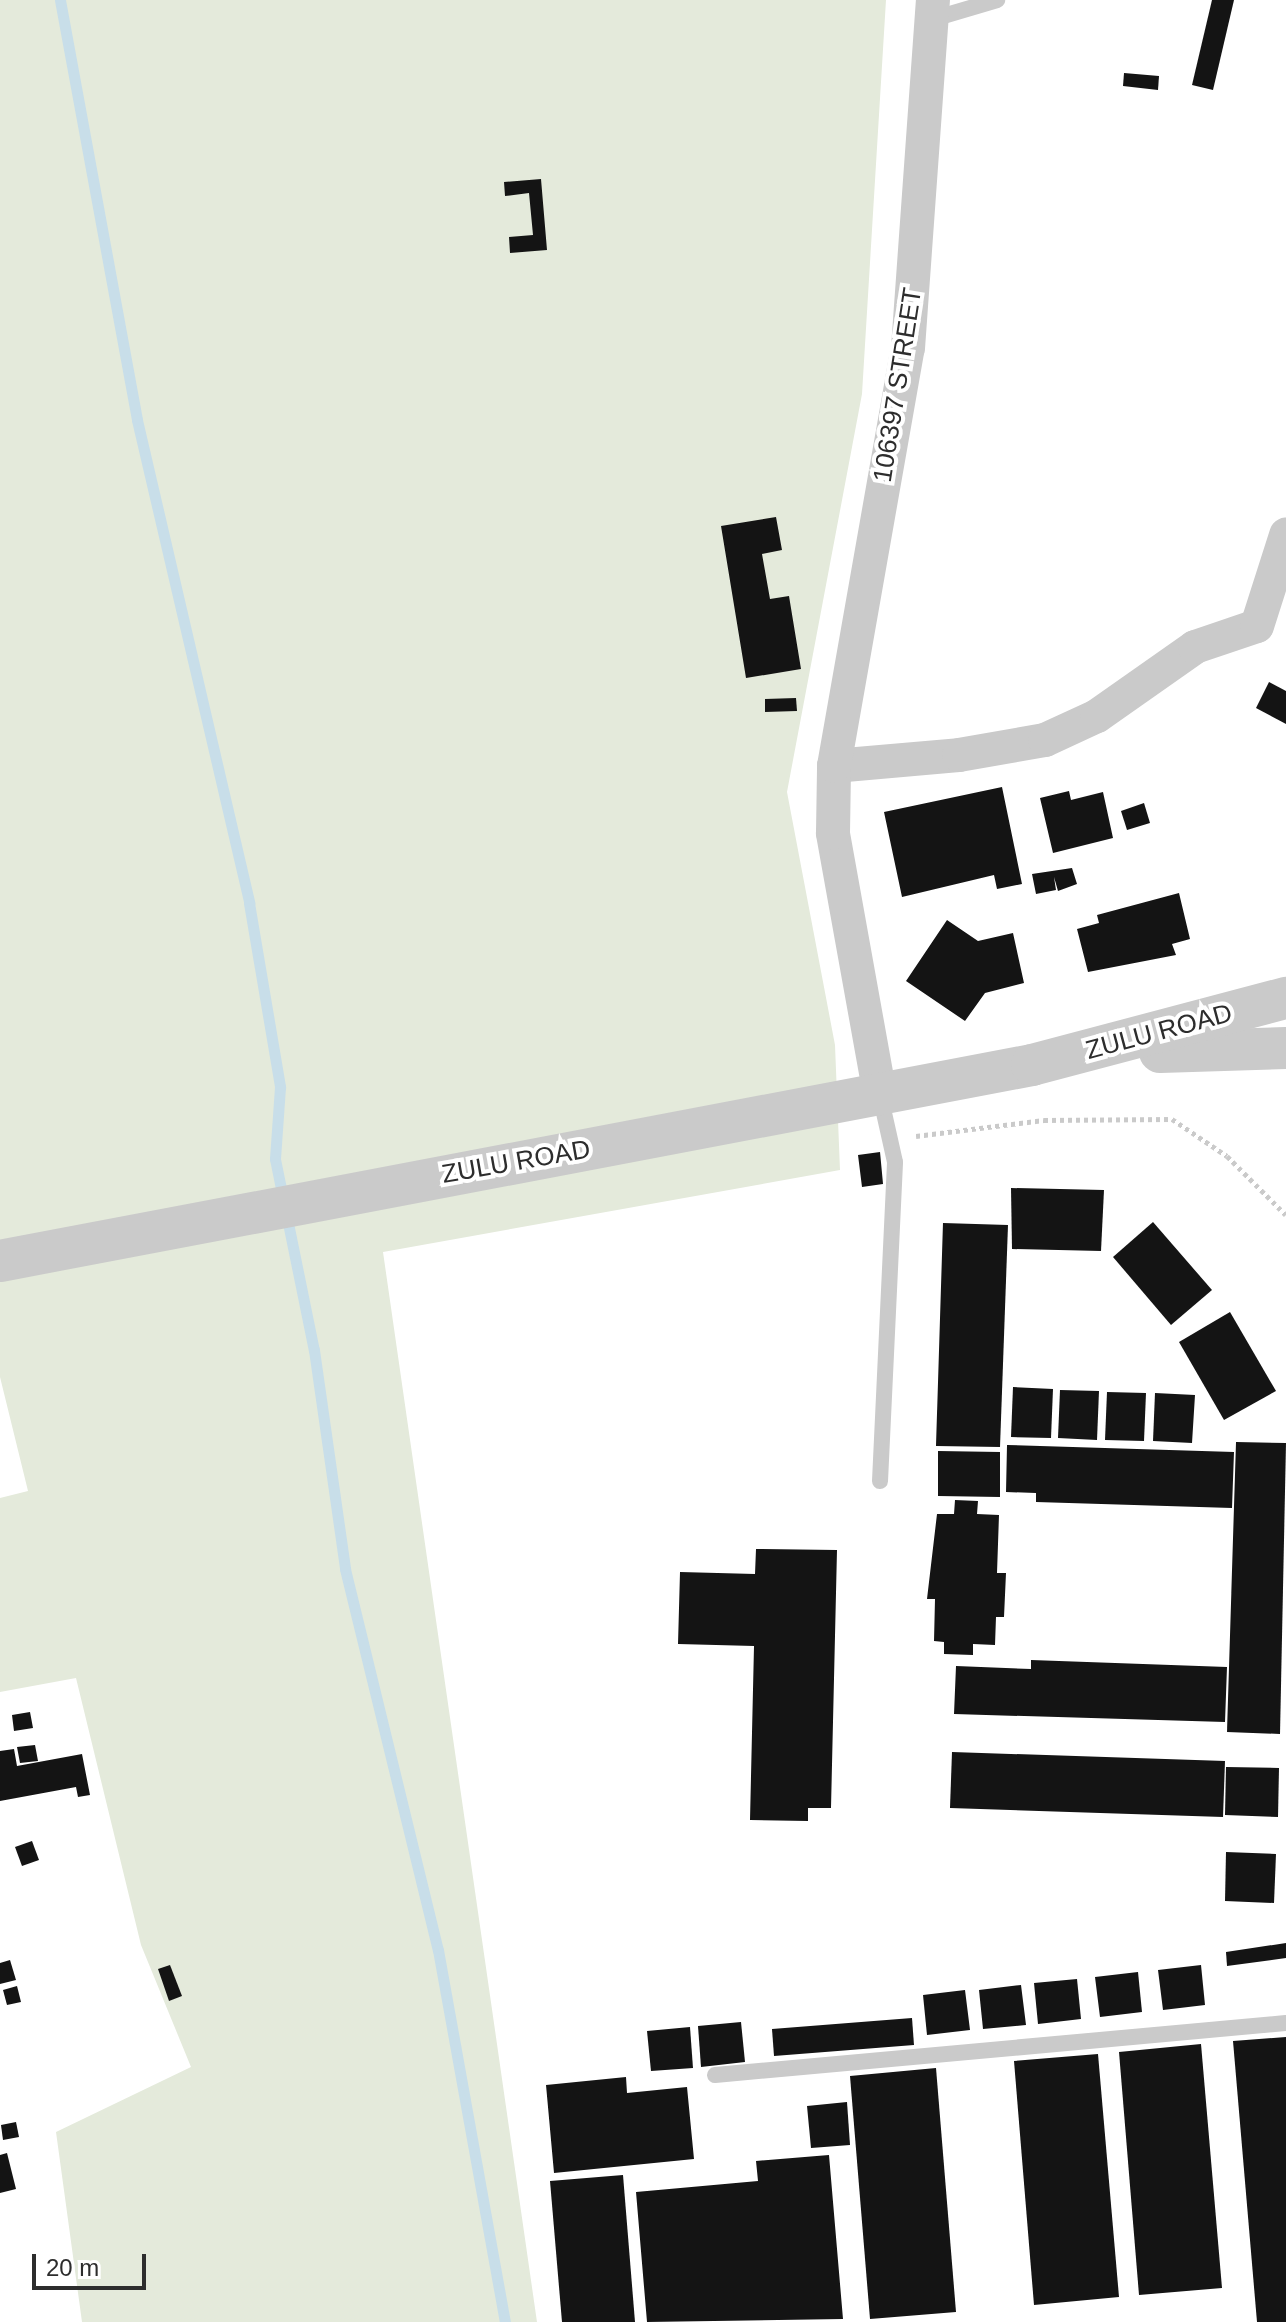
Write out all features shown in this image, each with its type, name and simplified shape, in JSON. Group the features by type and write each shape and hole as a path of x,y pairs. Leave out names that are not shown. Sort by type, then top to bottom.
{"street":[{"name":"106397 STREET","path":"880,1095 833,833 834,766 908,348 933,9"},
{"path":"834,766 959,755 1045,740 1097,716 1195,647 1257,626 1286,535"},
{"name":"ZULU ROAD","path":"0,1261 221,1215 1032,1065 1286,998"},
{"name":"ZULU ROAD","path":"1032,1065 1245,1045 1286,1048"}],"lane":[{"path":"933,9 997,0"},
{"path":"880,1095 895,1162 880,1481"},
{"path":"715,2075 1286,2023"}],"path":[{"path":"890,1140 1044,1120 1172,1119 1227,1156 1286,1215"}],"green space":[{"path":"0,0 886,0 862,394 787,792 835,1045 840,1170 383,1252 537,2322 82,2322 56,2132 191,2067 141,1945 76,1678 0,1692 0,1498 28,1491 0,1377"}],"building":[{"path":"1212,0 1234,0 1213,90 1192,85"},
{"path":"1124,73 1159,76 1158,90 1123,86"},
{"path":"541,179 547,250 510,253 509,237 533,235 529,193 505,196 504,182"},
{"path":"776,517 782,550 762,554 770,599 789,596 801,669 746,678 721,526"},
{"path":"1269,682 1286,691 1286,724 1256,708"},
{"path":"796,698 797,711 765,712 765,699"},
{"path":"1002,787 1022,884 997,889 994,875 902,897 884,812"},
{"path":"1069,791 1071,800 1103,792 1113,838 1053,853 1040,798"},
{"path":"1144,803 1150,823 1127,830 1121,811"},
{"path":"1072,868 1077,884 1058,891 1054,877 1056,890 1036,894 1032,874"},
{"path":"1179,893 1190,939 1172,944 1176,955 1088,972 1077,929 1099,923 1097,915"},
{"path":"947,920 978,941 1013,933 1024,983 985,993 965,1021 906,981"},
{"path":"880,1152 883,1184 862,1187 858,1155"},
{"path":"1011,1188 1104,1190 1101,1251 1012,1249"},
{"path":"1153,1222 1212,1290 1171,1325 1113,1257"},
{"path":"943,1223 1008,1225 1000,1447 936,1446"},
{"path":"1230,1312 1276,1391 1224,1420 1179,1342"},
{"path":"1013,1387 1053,1389 1051,1438 1011,1437"},
{"path":"1060,1390 1099,1391 1097,1440 1058,1438"},
{"path":"1107,1392 1146,1393 1144,1441 1105,1440"},
{"path":"1155,1393 1195,1395 1192,1443 1153,1441"},
{"path":"1236,1442 1286,1443 1280,1734 1227,1732"},
{"path":"1007,1445 1234,1452 1232,1508 1036,1502 1036,1493 1006,1492"},
{"path":"938,1451 1000,1452 1000,1497 938,1496"},
{"path":"955,1500 978,1501 977,1514 999,1515 997,1573 1006,1573 1004,1617 996,1617 995,1645 973,1644 973,1655 944,1654 944,1642 934,1641 935,1599 927,1599 937,1514 954,1514"},
{"path":"756,1549 837,1550 831,1808 808,1808 808,1821 750,1820 754,1646 678,1644 680,1572 755,1574"},
{"path":"1031,1660 1227,1667 1225,1722 954,1714 956,1666 1031,1669"},
{"path":"30,1712 33,1728 14,1731 12,1715"},
{"path":"35,1745 38,1761 20,1763 17,1747"},
{"path":"14,1749 17,1766 82,1754 90,1795 78,1797 76,1787 0,1801 0,1751"},
{"path":"952,1752 1225,1761 1223,1817 950,1808"},
{"path":"1226,1767 1279,1768 1278,1817 1225,1815"},
{"path":"32,1841 39,1860 22,1866 15,1847"},
{"path":"1226,1852 1276,1854 1274,1903 1225,1901"},
{"path":"1286,1943 1286,1958 1227,1966 1226,1952"},
{"path":"10,1960 16,1980 0,1984 0,1963"},
{"path":"170,1965 182,1996 169,2001 158,1969"},
{"path":"1201,1965 1205,2005 1163,2010 1158,1970"},
{"path":"1138,1972 1142,2012 1100,2017 1095,1977"},
{"path":"1077,1979 1081,2019 1038,2024 1034,1983"},
{"path":"1021,1985 1026,2025 983,2029 979,1990"},
{"path":"17,1986 21,2002 7,2005 3,1990"},
{"path":"965,1990 970,2030 927,2035 923,1995"},
{"path":"912,2018 914,2045 774,2056 772,2029"},
{"path":"741,2022 745,2062 701,2067 698,2026"},
{"path":"690,2027 693,2068 651,2071 647,2031"},
{"path":"1286,2037 1286,2322 1257,2322 1233,2041"},
{"path":"1201,2044 1222,2288 1139,2295 1119,2052"},
{"path":"1098,2054 1119,2297 1034,2305 1014,2061"},
{"path":"936,2068 956,2312 870,2319 850,2076"},
{"path":"626,2077 627,2093 687,2087 694,2159 554,2173 546,2085"},
{"path":"847,2102 850,2145 811,2148 807,2106"},
{"path":"16,2122 19,2137 3,2140 1,2125"},
{"path":"7,2153 16,2189 0,2193 0,2155"},
{"path":"829,2155 843,2319 647,2322 636,2192 758,2181 756,2161"},
{"path":"623,2175 635,2322 562,2322 550,2181"}],"waterway":[{"path":"60,0 137,420 249,903 280,1087 275,1159 314,1350 345,1569 438,1950 505,2322"}]}
